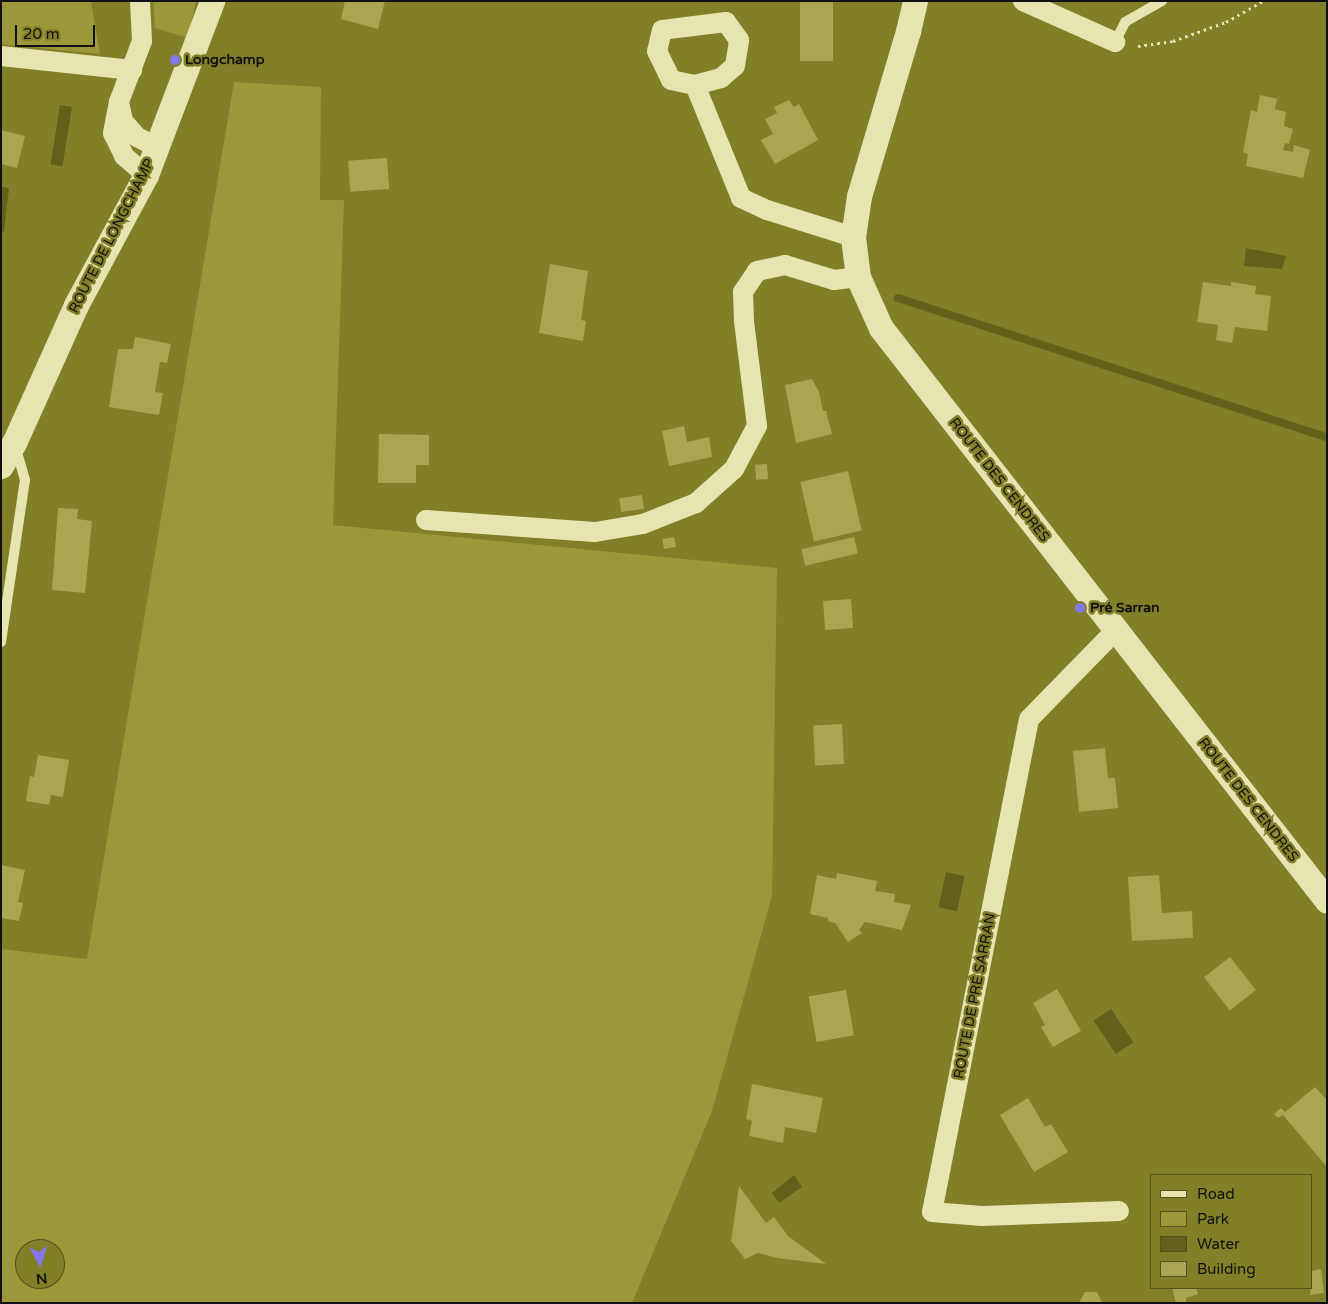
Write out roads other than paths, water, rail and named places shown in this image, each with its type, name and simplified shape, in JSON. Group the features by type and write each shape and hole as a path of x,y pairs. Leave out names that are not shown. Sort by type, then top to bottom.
{"street":[{"path":"140,1 142,41 119,102 113,133 124,156 146,175"},
{"name":"ROUTE DE LONGCHAMP","path":"1,466 14,443 76,305 146,175 212,1"},
{"name":"ROUTE DES CENDRES","path":"915,1 908,31 859,196 853,236 858,277 881,328 1327,901"},
{"path":"1023,1 1116,42"},
{"path":"1,56 132,70"},
{"path":"695,85 741,198 767,210 853,236"},
{"path":"119,102 123,121 137,137 157,147"},
{"path":"426,520 595,532 643,524 696,503 734,469 757,426 744,321 743,292 757,271 785,265 834,280 858,277"},
{"name":"ROUTE DE PRÉ SARRAN","path":"1116,630 1029,719 932,1212 982,1216 1119,1211"}],"lane":[{"path":"1116,42 1126,22 1162,1"},
{"path":"1,642 25,480 14,443"}],"water":[{"path":"60,105 72,107 62,166 51,164"},
{"path":"1,187 9,188 4,232 1,231"},
{"path":"1246,248 1286,256 1282,269 1244,266"},
{"path":"946,872 965,876 957,911 939,907"},
{"path":"1111,1009 1133,1042 1116,1054 1094,1021"},
{"path":"794,1175 802,1187 779,1203 772,1193"}],"waterway":[{"path":"898,298 1327,437"}],"place":[{"name":"Longchamp","path":"175,60"},
{"name":"Pré Sarran","path":"1080,608"}]}
